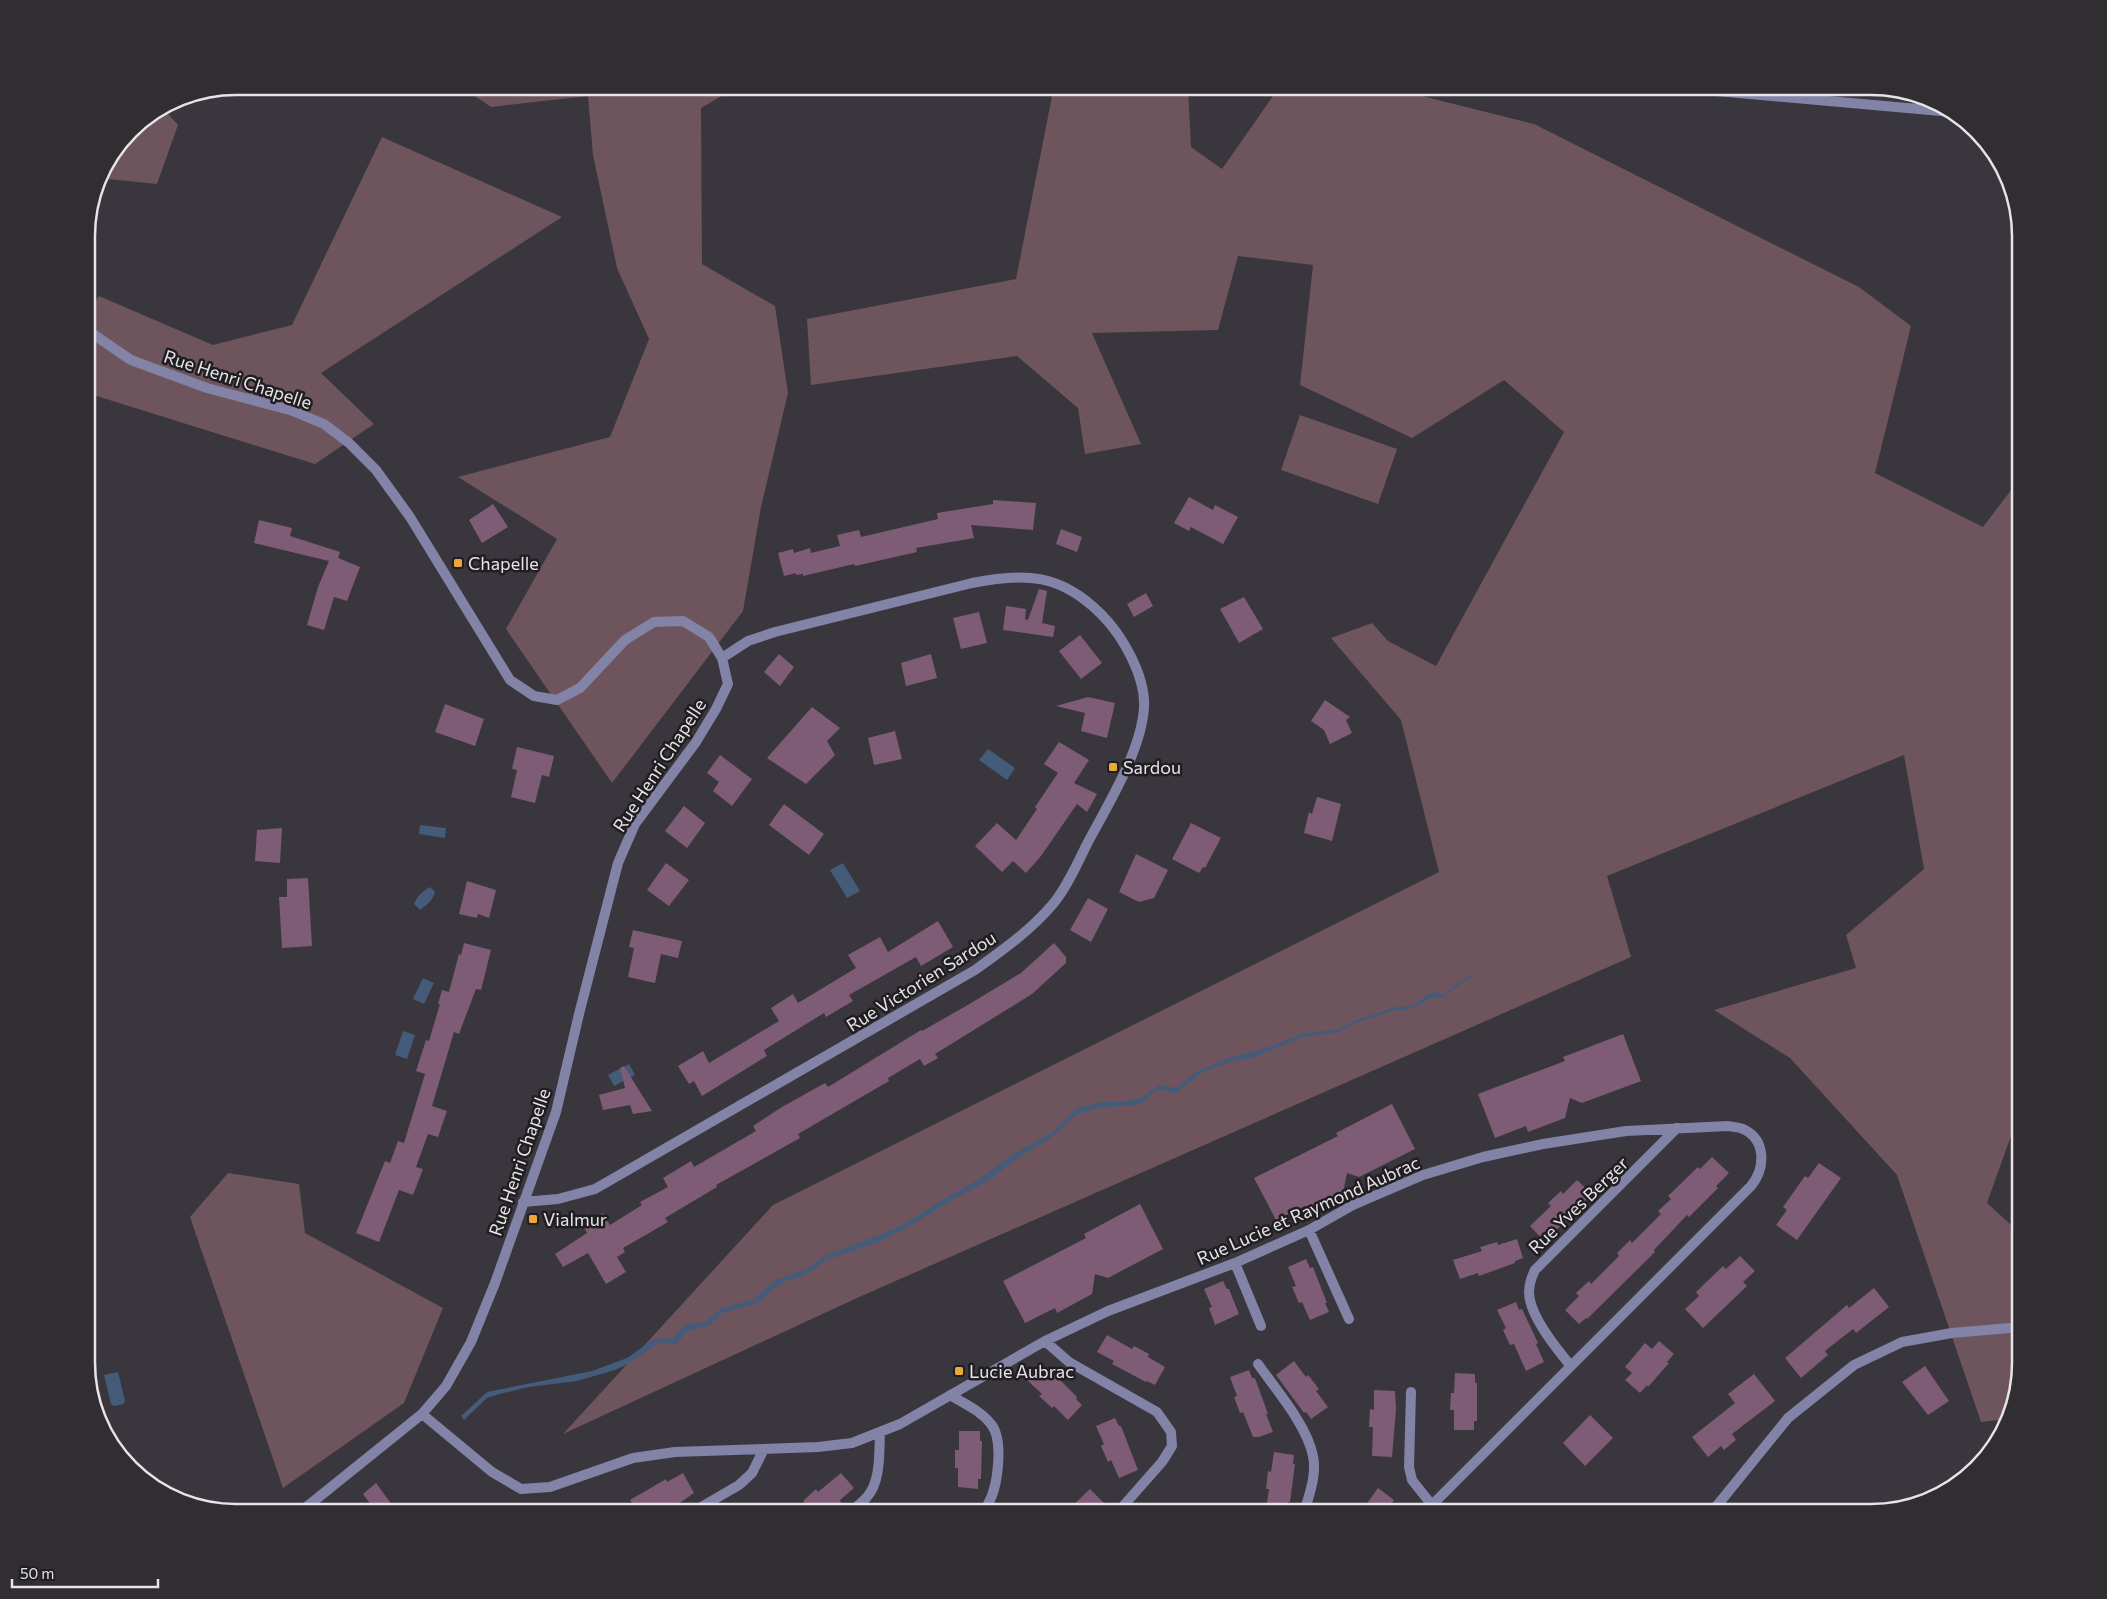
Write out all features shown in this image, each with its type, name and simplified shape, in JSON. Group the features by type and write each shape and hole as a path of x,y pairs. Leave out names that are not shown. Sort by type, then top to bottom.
{"street":[{"path":"1762,95 1934,110"},
{"name":"Rue Henri Chapelle","path":"95,336 130,360 207,388 290,410 324,424 349,443 376,470 410,518 510,680 534,696 556,700 580,688 625,640 654,622 683,621 709,638 722,658 728,684 716,710 696,742 635,824 618,864 578,1014 556,1112 495,1283 471,1342 446,1386 422,1414 310,1504"},
{"name":"Rue Victorien Sardou","path":"523,1202 558,1199 596,1189 959,980 1007,947 1033,926 1055,902 1074,869 1126,771 1144,708 1140,680 1129,650 1113,626 1095,607 1071,591 1046,579 1026,576 1000,577 972,583 775,632 748,641 722,658"},
{"name":"Rue Lucie et Raymond Aubrac","path":"422,1414 492,1472 521,1489 550,1487 633,1458 675,1452 818,1447 852,1443 900,1424 1045,1341 1108,1311 1235,1263 1309,1230 1353,1205 1423,1175 1483,1157 1543,1144 1626,1131 1728,1126 1743,1129 1754,1138 1760,1150 1762,1162 1759,1176 1678,1260 1570,1365 1433,1504"},
{"name":"Rue Yves Berger","path":"1570,1365 1552,1343 1536,1314 1529,1295 1529,1282 1535,1270 1677,1128"},
{"path":"1309,1230 1349,1319"},
{"path":"1235,1263 1261,1326"},
{"path":"1718,1504 1788,1418 1854,1365 1902,1342 1952,1333 2012,1328"},
{"path":"1045,1341 1069,1362 1156,1412 1171,1432 1172,1446 1162,1462 1125,1504"},
{"path":"1258,1364 1298,1422 1308,1440 1313,1457 1313,1477 1306,1504"},
{"path":"1411,1392 1409,1467 1412,1480 1425,1504"},
{"path":"950,1395 981,1413 993,1426 998,1441 999,1458 994,1489 989,1504"},
{"path":"860,1504 868,1497 874,1482 879,1461 880,1433"},
{"path":"705,1504 752,1473 764,1449"}],"shaded area":[{"path":"473,95 723,95 701,108 702,264 775,306 788,393 761,507 743,611 612,783 506,629 557,539 458,477 610,437 649,339 617,268 593,155 588,96 491,107"},
{"path":"1052,95 1188,95 1191,147 1222,169 1274,95 1418,95 1534,124 1859,287 1911,326 1875,473 1983,527 2012,489 2012,1133 1987,1203 2012,1226 2011,1381 2005,1408 1999,1420 1981,1422 1897,1175 1790,1058 1714,1010 1856,968 1846,935 1924,869 1904,755 1607,876 1631,957 857,1298 563,1434 773,1205 1439,872 1401,720 1331,638 1372,623 1388,641 1436,666 1564,432 1504,380 1412,438 1300,385 1313,265 1238,256 1218,330 1092,333 1141,444 1085,454 1078,408 1017,356 811,385 807,319 1016,279"},
{"path":"167,113 178,125 157,184 108,179 114,165 130,143 150,124"},
{"path":"382,137 562,217 321,373 374,424 315,464 95,395 95,302 99,296 213,345 292,325"},
{"path":"1300,415 1397,449 1378,504 1281,470"},
{"path":"228,1173 299,1184 305,1233 443,1308 404,1403 283,1488 190,1217"}],"water":[{"path":"988,749 1015,768 1007,780 979,760"},
{"path":"420,825 446,828 445,838 419,834"},
{"path":"843,863 860,891 847,898 830,870"},
{"path":"430,887 435,892 434,895 420,910 414,904 420,894"},
{"path":"1477,975 1463,982 1443,998 1432,997 1414,1008 1392,1011 1355,1023 1338,1032 1300,1038 1256,1057 1233,1061 1213,1068 1200,1074 1176,1093 1156,1090 1144,1102 1136,1105 1097,1108 1077,1114 1056,1134 1011,1163 991,1179 903,1230 879,1242 826,1260 804,1276 788,1280 774,1288 758,1303 722,1313 709,1326 687,1331 677,1344 658,1344 624,1366 577,1381 529,1387 487,1398 464,1420 461,1416 487,1392 592,1371 627,1358 654,1339 673,1338 684,1325 706,1322 720,1309 754,1299 776,1280 808,1268 825,1256 899,1227 981,1178 1012,1155 1054,1131 1075,1109 1101,1102 1129,1101 1142,1097 1159,1085 1177,1088 1197,1071 1229,1058 1266,1048 1302,1034 1338,1029 1354,1021 1395,1007 1412,1006 1431,993 1435,992 1445,995 1459,982"},
{"path":"423,978 434,983 424,1004 413,999"},
{"path":"403,1031 415,1035 407,1059 395,1055"},
{"path":"629,1064 635,1075 614,1086 608,1075"},
{"path":"118,1372 125,1401 123,1404 114,1406 111,1404 104,1375"}],"building":[{"path":"1189,497 1213,510 1215,505 1238,517 1223,544 1191,527 1189,531 1174,523"},
{"path":"993,500 1036,503 1033,530 971,525 974,538 916,548 917,552 855,566 854,564 803,576 803,574 796,575 796,573 784,576 778,553 793,549 794,553 810,548 811,553 840,546 837,535 859,530 861,537 938,519 937,513 993,504"},
{"path":"493,504 508,527 482,543 469,520"},
{"path":"259,520 292,528 290,536 340,552 338,558 360,567 347,601 334,597 324,630 307,625 318,587 329,561 254,543"},
{"path":"1061,529 1082,537 1077,552 1056,544"},
{"path":"1039,589 1047,591 1042,623 1055,626 1053,637 1003,630 1006,606 1026,609 1025,619 1028,620"},
{"path":"1146,593 1153,606 1134,617 1127,604"},
{"path":"1244,597 1263,629 1239,643 1220,609"},
{"path":"979,612 987,643 961,649 953,618"},
{"path":"1080,635 1102,663 1081,679 1059,651"},
{"path":"779,654 794,667 780,686 764,672"},
{"path":"931,654 937,678 906,686 901,663"},
{"path":"1088,697 1115,703 1107,738 1081,731 1085,713 1056,706"},
{"path":"1325,700 1350,717 1346,720 1352,733 1330,744 1324,730 1311,721"},
{"path":"445,704 484,719 475,746 435,732"},
{"path":"812,707 840,728 827,741 835,755 806,784 767,758"},
{"path":"895,731 902,759 874,765 868,738"},
{"path":"1059,742 1089,760 1074,783 1097,794 1087,812 1077,804 1041,856 1026,873 1013,861 1002,872 975,846 997,823 1016,840 1058,773 1044,764"},
{"path":"517,747 554,756 549,777 542,775 535,803 511,797 517,770 512,769"},
{"path":"720,755 752,779 732,806 713,791 719,782 707,773"},
{"path":"1317,797 1341,804 1332,841 1304,833 1309,812 1312,814"},
{"path":"784,804 824,834 809,855 769,825"},
{"path":"684,806 705,823 687,848 665,831"},
{"path":"1191,823 1221,838 1205,868 1203,867 1199,873 1172,859"},
{"path":"282,828 280,863 255,861 257,830"},
{"path":"1136,854 1168,870 1154,898 1139,902 1119,892"},
{"path":"666,863 689,880 669,906 647,890"},
{"path":"308,878 312,946 282,948 279,897 287,897 287,879"},
{"path":"467,881 496,890 489,918 478,914 477,918 459,914"},
{"path":"1088,898 1108,909 1091,942 1070,930"},
{"path":"938,921 953,947 921,966 916,957 849,995 853,1001 826,1017 824,1013 764,1050 767,1056 702,1096 694,1081 689,1084 678,1066 703,1051 709,1063 779,1021 771,1008 793,994 798,1003 856,968 848,955 880,937 888,952"},
{"path":"633,930 682,941 678,958 661,954 655,983 628,977 634,948 629,947"},
{"path":"464,943 491,950 481,990 476,989 459,1034 454,1032 432,1106 447,1111 438,1137 428,1134 416,1167 423,1169 413,1195 399,1190 379,1242 356,1233 385,1161 390,1163 398,1141 404,1143 425,1074 416,1071 426,1040 429,1041 440,1004 438,1004 442,990 449,992 459,954 461,955"},
{"path":"1054,943 1066,957 1066,963 1032,994 935,1054 938,1058 924,1066 920,1059 888,1078 889,1081 798,1134 800,1138 716,1185 717,1187 665,1218 668,1222 623,1248 625,1252 617,1257 626,1272 606,1284 588,1253 563,1267 555,1254 587,1233 583,1225 603,1213 610,1225 642,1205 640,1202 668,1187 663,1178 691,1161 694,1167 756,1131 753,1126 782,1107 825,1083 828,1087 921,1030 1021,973"},
{"path":"1623,1034 1641,1081 1582,1103 1570,1098 1565,1118 1528,1132 1526,1126 1495,1138 1478,1094 1565,1061 1563,1057"},
{"path":"624,1066 652,1111 633,1114 630,1105 603,1110 599,1095 625,1088 620,1068"},
{"path":"1392,1104 1415,1149 1359,1177 1347,1173 1343,1193 1308,1211 1305,1206 1276,1220 1254,1178 1338,1136 1336,1133"},
{"path":"1712,1157 1729,1173 1716,1186 1718,1188 1689,1217 1687,1215 1654,1250 1655,1252 1587,1319 1579,1324 1565,1310 1579,1296 1576,1293 1589,1281 1591,1284 1619,1256 1617,1253 1630,1240 1632,1243 1661,1214 1658,1211 1671,1199 1668,1196 1698,1167 1700,1169"},
{"path":"1819,1163 1841,1178 1797,1240 1776,1225 1787,1210 1783,1207 1805,1176 1808,1178"},
{"path":"1577,1180 1592,1194 1585,1201 1587,1202 1544,1241 1530,1226 1551,1206 1548,1203 1561,1191 1563,1194"},
{"path":"1140,1204 1163,1249 1108,1278 1095,1274 1092,1294 1057,1313 1055,1308 1025,1323 1003,1281 1086,1238 1084,1234"},
{"path":"1517,1239 1523,1258 1515,1261 1515,1263 1479,1276 1478,1273 1460,1279 1453,1260 1482,1251 1480,1247 1497,1242 1498,1245"},
{"path":"1740,1256 1755,1271 1743,1282 1747,1286 1703,1328 1685,1309 1699,1296 1696,1292 1723,1266 1726,1269"},
{"path":"1306,1259 1310,1268 1313,1267 1329,1312 1310,1320 1302,1302 1299,1303 1292,1287 1296,1286 1288,1267"},
{"path":"1223,1281 1227,1289 1229,1289 1239,1314 1215,1325 1209,1308 1212,1307 1204,1289"},
{"path":"1874,1288 1889,1307 1856,1333 1853,1329 1825,1351 1828,1355 1801,1378 1785,1358 1847,1305 1849,1308"},
{"path":"1516,1302 1519,1310 1522,1309 1538,1343 1536,1344 1544,1362 1526,1371 1514,1344 1510,1345 1503,1330 1506,1328 1497,1310"},
{"path":"1107,1335 1132,1349 1134,1346 1149,1354 1148,1357 1165,1367 1155,1385 1112,1364 1114,1361 1097,1352"},
{"path":"1659,1341 1674,1354 1667,1362 1669,1363 1648,1387 1647,1385 1640,1393 1625,1380 1632,1373 1625,1367 1645,1343 1652,1349"},
{"path":"1294,1361 1306,1377 1308,1375 1319,1389 1316,1391 1328,1407 1311,1419 1306,1412 1304,1413 1276,1375"},
{"path":"1041,1365 1048,1372 1050,1370 1077,1397 1076,1399 1082,1405 1068,1420 1054,1406 1052,1408 1039,1396 1042,1394 1027,1380"},
{"path":"1925,1366 1949,1401 1928,1415 1902,1382"},
{"path":"1249,1370 1252,1378 1255,1378 1273,1432 1259,1437 1253,1437 1243,1412 1240,1413 1234,1397 1237,1396 1230,1377"},
{"path":"1455,1373 1475,1374 1475,1383 1477,1383 1477,1421 1474,1421 1474,1430 1454,1430 1454,1410 1450,1410 1451,1393 1454,1393"},
{"path":"1754,1374 1775,1401 1732,1434 1736,1440 1724,1450 1721,1446 1708,1457 1692,1437 1735,1403 1728,1394"},
{"path":"1374,1390 1395,1391 1396,1409 1392,1457 1372,1456 1373,1427 1369,1427 1370,1409 1374,1410"},
{"path":"1590,1415 1613,1438 1585,1466 1563,1443"},
{"path":"1115,1418 1119,1426 1121,1426 1138,1470 1119,1478 1111,1460 1108,1462 1101,1446 1104,1444 1096,1426"},
{"path":"959,1431 980,1431 980,1441 982,1441 981,1479 978,1479 978,1489 958,1487 958,1468 955,1468 955,1450 959,1450"},
{"path":"1274,1452 1294,1455 1293,1464 1295,1464 1290,1502 1288,1504 1267,1504 1269,1489 1266,1489 1268,1471 1271,1472"},
{"path":"683,1473 694,1493 678,1504 632,1504 630,1500 666,1479 667,1482"},
{"path":"841,1473 854,1488 840,1500 840,1504 804,1504 803,1501 816,1489 818,1492"},
{"path":"376,1483 391,1504 370,1504 363,1494"},
{"path":"1378,1488 1394,1500 1391,1504 1366,1504"},
{"path":"1090,1489 1104,1503 1103,1504 1074,1504"}],"place":[{"name":"Chapelle","path":"458,563"},
{"name":"Sardou","path":"1113,767"},
{"name":"Vialmur","path":"533,1219"},
{"name":"Lucie Aubrac","path":"959,1371"}]}
